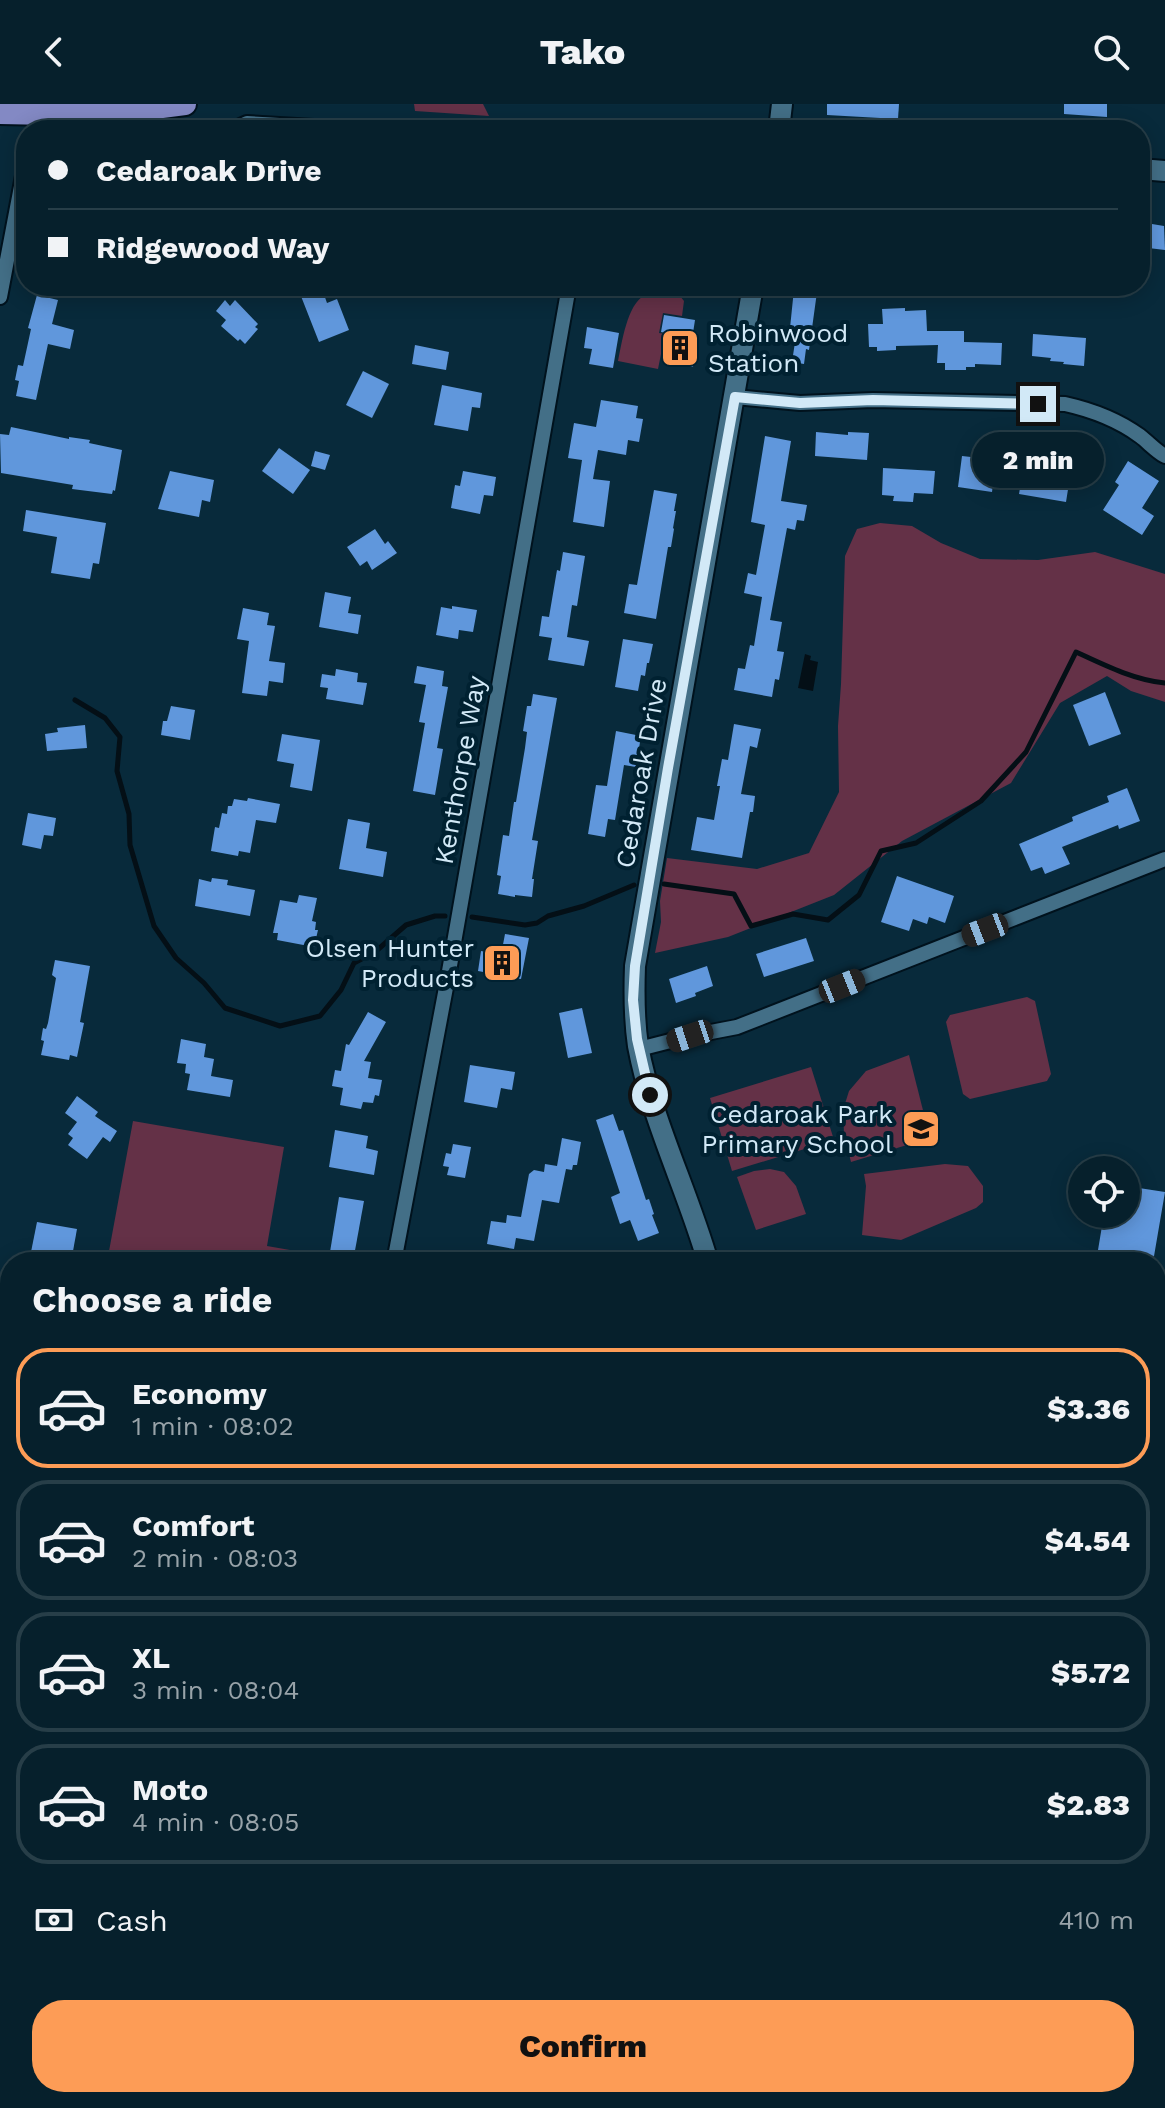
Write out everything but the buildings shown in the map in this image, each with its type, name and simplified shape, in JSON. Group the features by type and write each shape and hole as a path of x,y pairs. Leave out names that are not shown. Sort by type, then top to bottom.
{"main road":[{"path":"52,120 185,104"},
{"path":"0,113 26,120"}],"street":[{"path":"0,297 16,213"},
{"name":"Kenthorpe Way","path":"396,1252 448,977 567,296"},
{"name":"Cedaroak Drive","path":"704,1252 656,1116 639,1049 633,1000 635,966 668,768 751,296"},
{"path":"735,397 800,403 873,400 1065,404 1090,410 1119,423 1165,456"},
{"path":"639,1049 737,1027 1165,859"}],"shaded area":[{"path":"414,104 483,104 489,116 415,111"},
{"path":"644,296 680,296 684,301 682,316 663,313 659,333 665,334 658,369 618,361 626,325"},
{"path":"880,523 912,526 941,543 980,559 1038,560 1095,552 1165,574 1165,702 1131,691 1107,676 1060,703 1011,783 902,841 834,895 728,937 655,953 667,858 757,869 809,853 839,792 838,726 845,556 857,529"},
{"path":"805,654 811,656 810,660 818,662 813,691 798,688"},
{"path":"1027,997 1035,1001 1051,1074 1047,1081 970,1099 963,1094 946,1022 950,1015"},
{"path":"909,1055 930,1138 851,1162 844,1134 843,1110 849,1091 866,1071"},
{"path":"811,1067 834,1140 732,1171 710,1098"},
{"path":"133,1121 284,1147 267,1246 302,1252 109,1252"},
{"path":"945,1164 968,1166 983,1186 983,1202 976,1208 901,1240 862,1235 864,1174"},
{"path":"770,1169 784,1172 796,1186 806,1214 756,1230 737,1177"}],"waterway":[{"path":"664,884 734,894 751,926 793,914 828,920 859,895 881,851 916,843 981,801 1026,752 1076,652 1108,667 1165,683"},
{"path":"75,700 105,718 120,737 117,771 129,814 130,845 154,926 176,958 204,983 225,1008 280,1026 320,1016 341,990 354,963 375,952 406,925 445,916"},
{"path":"472,917 525,925 537,923 548,916 584,906 634,885"}],"place":[{"name":"Robinwood Station","path":"680,348"},
{"name":"Olsen Hunter Products","path":"502,963"},
{"name":"Cedaroak Park Primary School","path":"921,1129"}],"route":[{"path":"650,1095 637,1039 633,1000 635,966 735,397 800,403 873,400 1038,404"}]}
